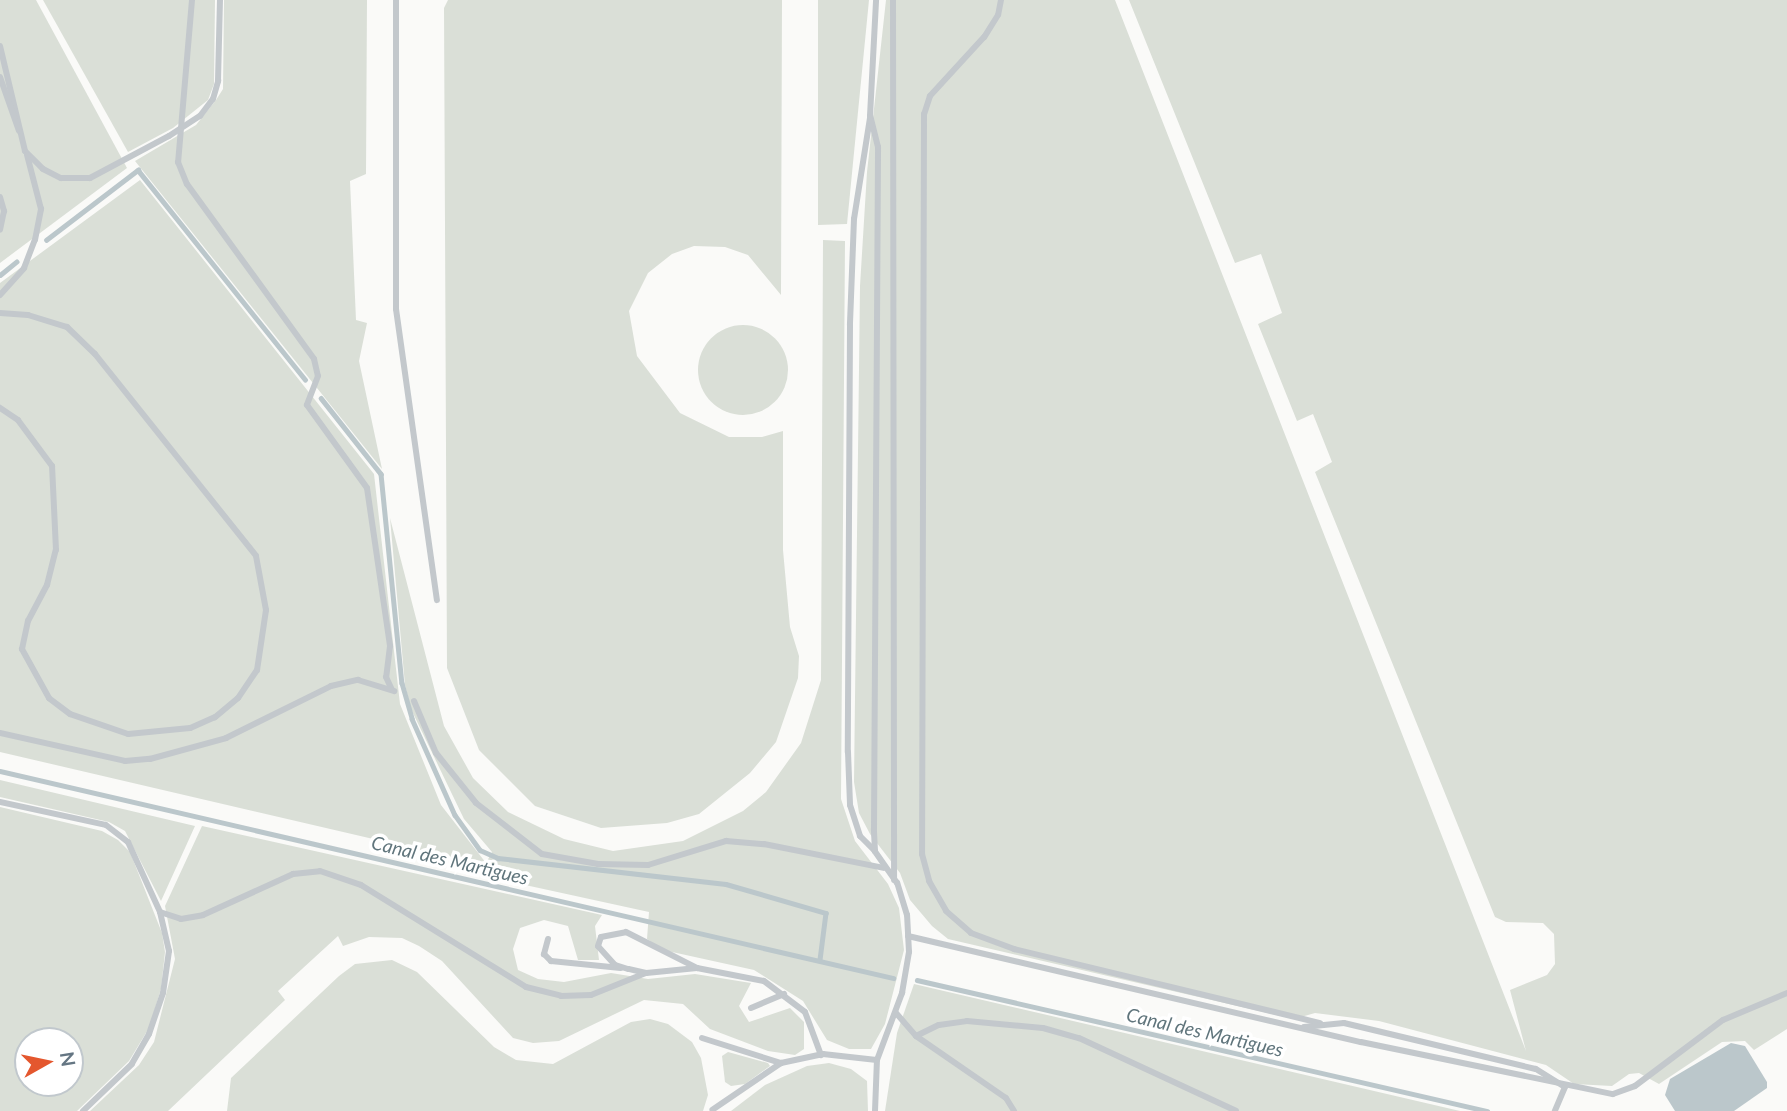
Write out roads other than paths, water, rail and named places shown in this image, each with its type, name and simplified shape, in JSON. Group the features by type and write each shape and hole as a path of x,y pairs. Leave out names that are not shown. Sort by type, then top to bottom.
{"lane":[{"path":"0,733 125,761 150,759 226,738 331,686 358,680 394,691 386,677 390,646 367,488 307,405 318,376 314,359 187,184 178,162 192,0"},
{"path":"0,46 25,151 43,169 77,181 110,170 180,129 213,99 218,80 220,0"},
{"path":"396,0 396,309 438,600"},
{"path":"875,1111 877,1060 896,1013 908,936 907,915 894,880 884,868 876,851 860,836 850,805 848,752 850,325 854,219 870,116 876,0"},
{"path":"893,0 894,880"},
{"path":"1001,0 998,15 985,37 930,96 924,114 922,853 929,881 946,911 971,933 1014,949 1297,1014 1320,1023"},
{"path":"0,77 38,187 37,230 24,268 0,295"},
{"path":"870,116 878,147 876,851"},
{"path":"0,197 4,211 0,230"},
{"path":"0,313 28,315 67,327 256,556 266,610 257,670 238,698 215,717 190,729 128,734 70,714 49,698 22,649 27,621 47,585 56,550 52,466 18,420 0,408"},
{"path":"414,701 436,753 476,803 542,854 598,864 648,865 687,857 726,841 884,868"},
{"path":"0,803 106,825 128,842 160,912 169,951 163,993 149,1034 132,1064 83,1111"},
{"path":"160,912 181,919 203,915 293,874 320,871 361,885 526,987 561,996 591,995 646,973 697,968 744,975 784,994 805,1012 821,1055"},
{"path":"624,968 601,952 601,937 625,932 697,968"},
{"path":"908,936 1565,1087 1613,1094 1635,1086 1723,1020 1787,993"},
{"path":"548,939 544,954 551,961 624,968 646,973"},
{"path":"751,1008 784,994"},
{"path":"896,1013 916,1036 994,1088 1014,1111"},
{"path":"916,1036 939,1025 967,1021 1043,1028 1079,1038 1236,1111"},
{"path":"1303,1028 1320,1023 1343,1023 1536,1069 1565,1087"},
{"path":"702,1038 780,1063"},
{"path":"712,1110 780,1063 821,1055 877,1060"},
{"path":"1555,1111 1565,1087"}],"waterway":[{"path":"46,240 138,170 305,379"},
{"path":"0,275 16,262"},
{"path":"321,398 381,474 402,683 412,719 455,815 480,850 498,858 726,884 826,913 820,960"},
{"name":"Canal des Martigues","path":"0,771 893,978"},
{"name":"Canal des Martigues","path":"917,980 1487,1111"}]}
